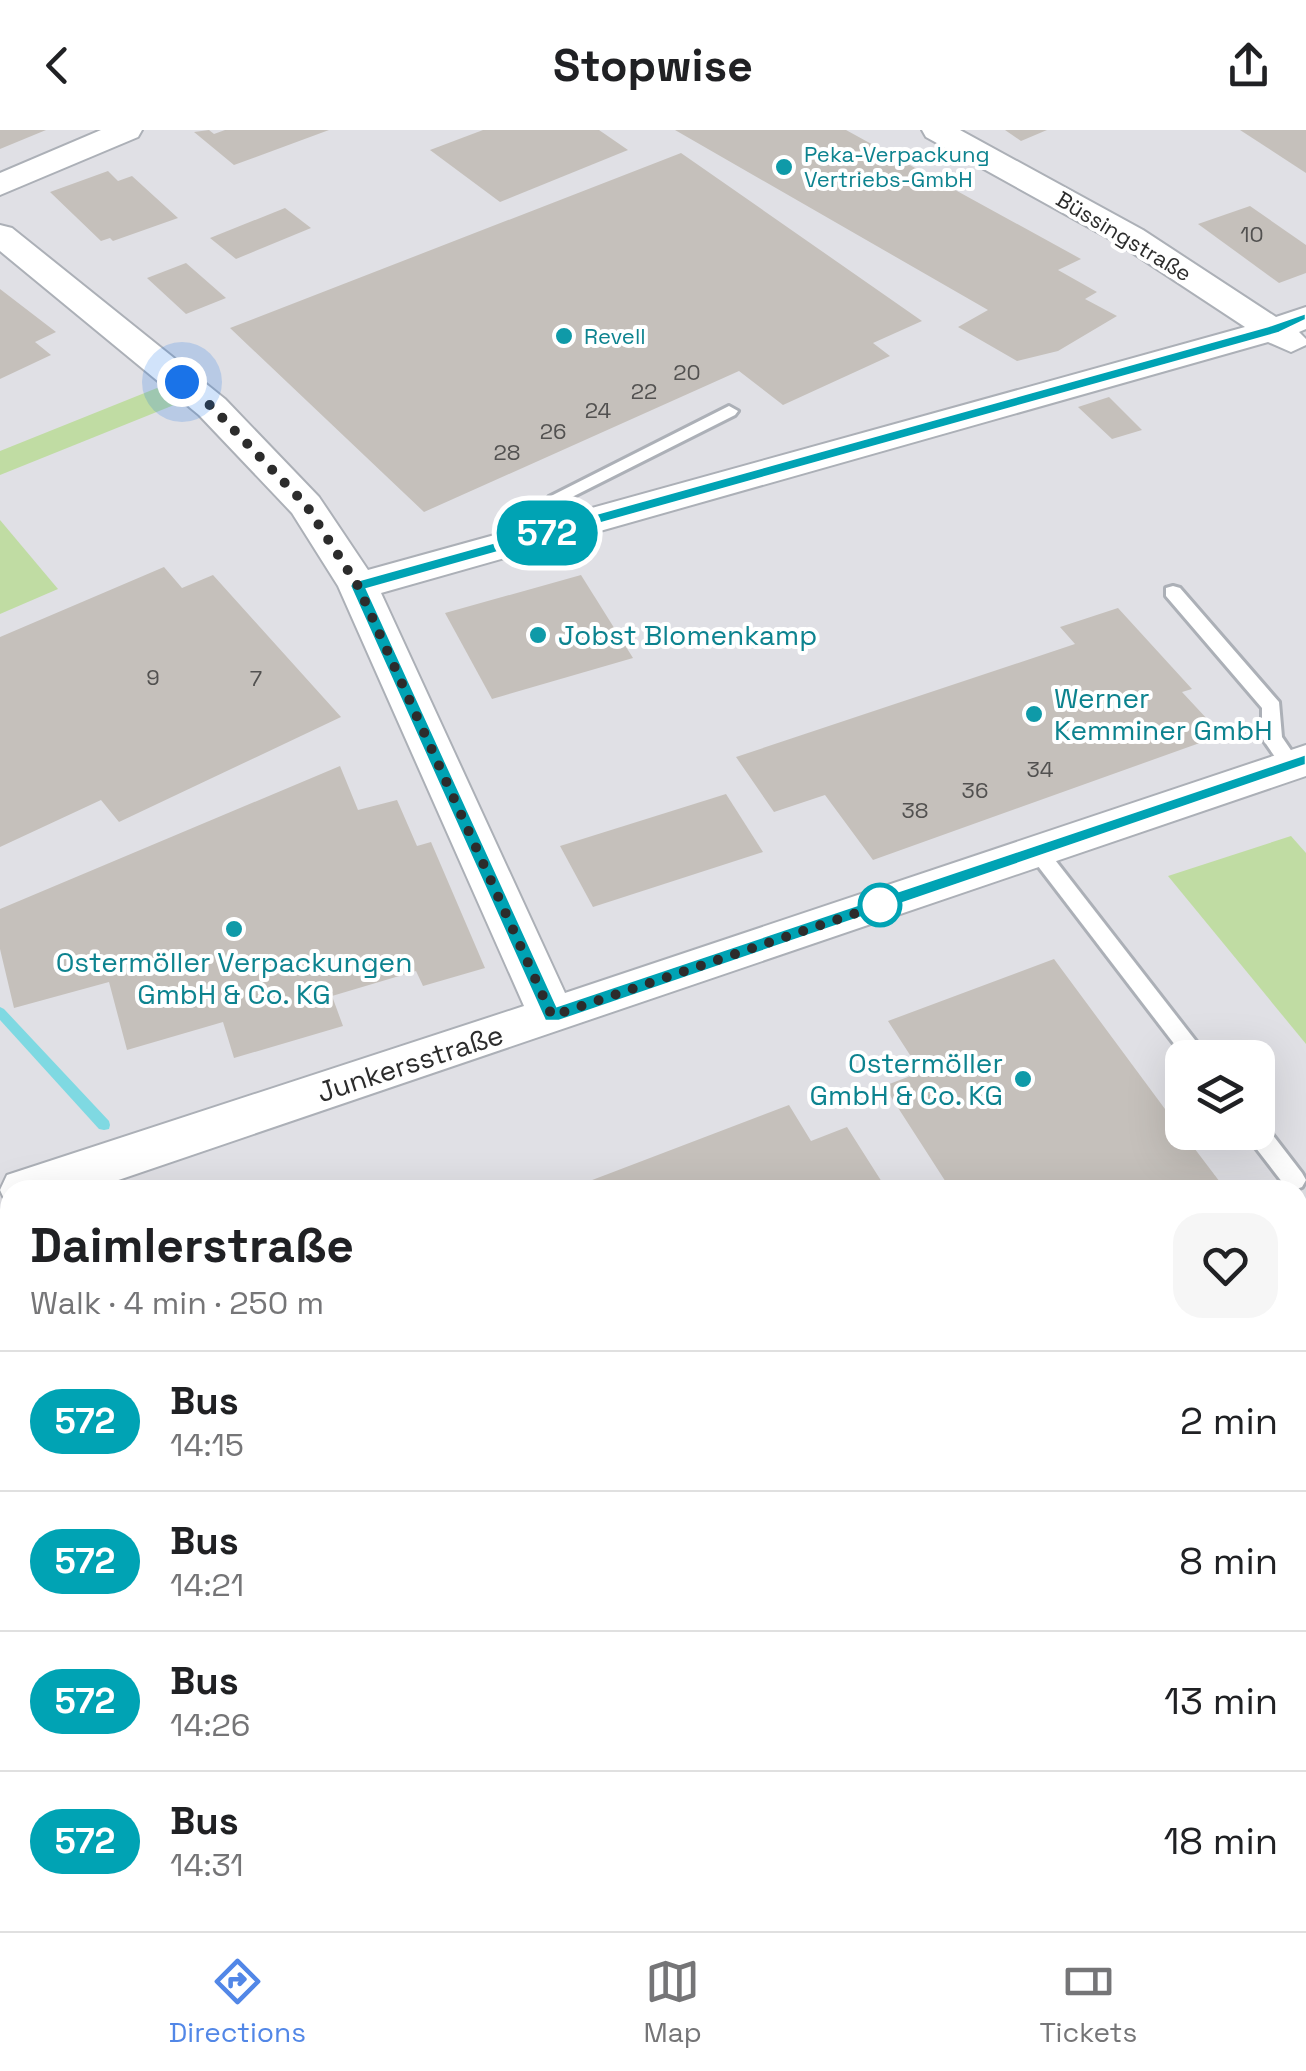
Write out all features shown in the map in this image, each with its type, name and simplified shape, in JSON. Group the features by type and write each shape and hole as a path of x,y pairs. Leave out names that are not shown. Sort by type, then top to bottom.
{"street":[{"path":"0,185 127,130"},
{"name":"Büssingstraße","path":"936,130 1290,323 1306,352"},
{"path":"0,235 212,407 306,505 358,586 552,1016"},
{"path":"358,586 1290,323"},
{"name":"Junkersstraße","path":"54,1180 1299,763"}],"lane":[{"path":"586,522 558,497 729,411"},
{"path":"1173,592 1272,707 1272,738 1299,763"},
{"path":"1038,852 1184,1040"},
{"path":"1271,1150 1294,1180"}],"shaded area":[{"path":"0,130 1306,130 1306,1180 0,1180"}],"green space":[{"path":"157,388 174,405 0,475 0,451"},
{"path":"0,520 58,589 0,614"},
{"path":"1291,836 1306,853 1306,1044 1168,876"}],"building":[{"path":"0,130 46,130 0,149"},
{"path":"209,130 214,134 225,130 329,130 234,165 194,132"},
{"path":"483,130 599,130 628,150 500,202 430,150"},
{"path":"675,130 846,130 1081,259 1058,270 1097,292 1085,299 1117,316 1058,351 1017,361 958,327 988,310"},
{"path":"1005,130 1047,130 1021,141"},
{"path":"1240,130 1306,130 1306,173"},
{"name":"Revell","path":"681,153 922,321 873,343 890,356 783,405 739,371 424,512 230,328"},
{"path":"108,171 118,181 132,176 178,218 113,241 101,241 50,192"},
{"path":"1250,206 1306,245 1306,273 1279,283 1198,224"},
{"path":"285,208 311,228 236,259 210,238"},
{"path":"186,263 226,298 186,314 147,278"},
{"path":"0,289 56,332 35,342 51,355 0,379"},
{"path":"1109,397 1142,430 1112,439 1078,407"},
{"path":"164,567 182,588 213,575 341,717 119,822 101,800 0,847 0,637"},
{"name":"Jobst Blomenkamp","path":"581,575 633,658 492,699 445,613"},
{"name":"Werner Kemminer GmbH","path":"1118,608 1192,689 1182,692 1222,735 873,860 825,795 774,812 736,757 1075,644 1060,627"},
{"name":"Ostermöller Verpackungen GmbH & Co. KG","path":"340,766 358,810 397,800 417,846 431,842 485,968 423,986 416,971 332,996 343,1026 234,1058 223,1022 127,1050 109,982 14,1008 0,949 0,909"},
{"path":"726,794 763,852 593,907 560,846"},
{"name":"Ostermöller GmbH & Co. KG","path":"1054,959 1165,1108 1165,1150 1196,1150 1219,1180 945,1180 884,1086 921,1072 888,1021"},
{"path":"789,1105 811,1141 847,1127 881,1180 592,1180"}],"waterway":[{"path":"0,1012 104,1125"}],"bus line":[{"name":"572","path":"1306,317 1274,330 358,586 552,1016 1306,760"}],"place":[{"name":"Peka-Verpackung Vertriebs-GmbH","path":"784,167"},
{"name":"Revell","path":"564,336"},
{"name":"Jobst Blomenkamp","path":"538,635"},
{"name":"Werner Kemminer GmbH","path":"1034,714"},
{"name":"Ostermöller Verpackungen GmbH & Co. KG","path":"234,929"},
{"name":"Ostermöller GmbH & Co. KG","path":"1023,1079"}],"route":[{"path":"182,382 212,407 306,505 358,586 552,1016 889,902 880,905"}]}
